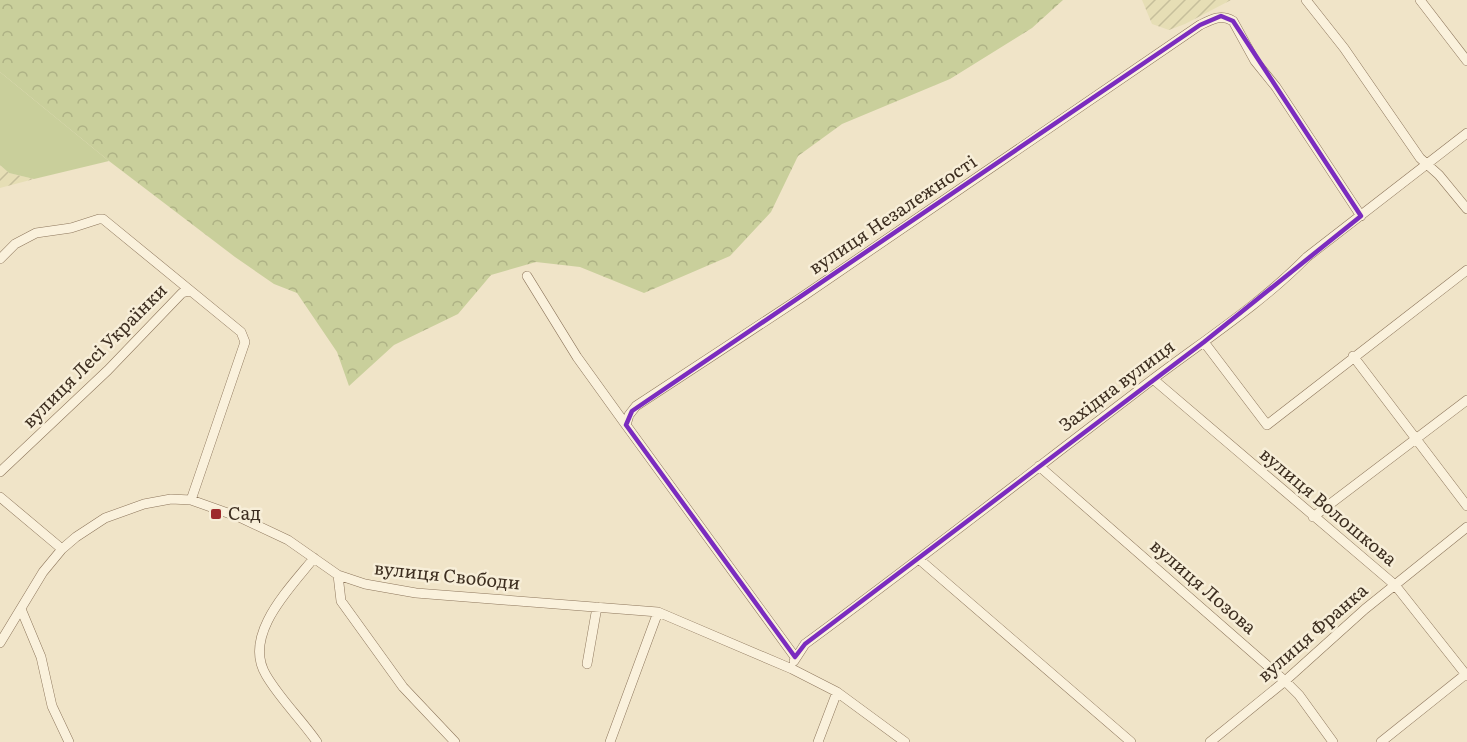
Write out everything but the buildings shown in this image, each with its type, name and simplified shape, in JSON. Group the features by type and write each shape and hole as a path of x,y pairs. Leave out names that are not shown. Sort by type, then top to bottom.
{"street":[{"path":"1306,0 1344,48 1427,165 1439,175 1467,209"},
{"path":"1420,0 1467,61"},
{"name":"вулиця Незалежності","path":"626,425 636,406 739,339 1215,17 1227,17 1233,21 1255,61 1276,87 1361,216"},
{"name":"Західна вулиця","path":"795,657 805,644 920,560 1204,342 1288,276 1307,257 1467,133"},
{"path":"0,259 15,244 36,233 71,228 103,219 189,291 194,291 241,332 245,342 191,500"},
{"path":"1204,342 1267,425 1353,356 1467,270"},
{"path":"526,276 605,398 795,657 792,669"},
{"name":"вулиця Лесі Українки","path":"0,472 108,370 182,293 189,291"},
{"path":"1353,356 1467,506"},
{"name":"вулиця Волошкова","path":"1153,379 1395,585 1465,671"},
{"path":"1313,517 1467,400"},
{"name":"вулиця Лозова","path":"1040,466 1285,681 1304,702 1333,742"},
{"path":"0,497 62,549"},
{"name":"вулиця Свободи","path":"0,643 43,572 62,549 76,537 105,518 144,504 171,499 191,500 239,517 288,540 338,574 365,584 416,593 658,612 792,669 837,692 905,742"},
{"name":"вулиця Франка","path":"1210,742 1285,681 1365,609 1467,527"},
{"path":"314,558 276,606 265,628 258,651 264,673 317,742"},
{"path":"920,560 1131,742"},
{"path":"338,574 340,601 403,687 456,742"},
{"path":"587,664 597,607"},
{"path":"21,609 41,657 52,706 69,742"},
{"path":"610,742 658,612"},
{"path":"1381,742 1465,671"},
{"path":"818,742 837,692"}],"highlighted area":[{"path":"1221,16 1233,21 1361,216 1204,342 805,644 795,657 626,425 632,411 1200,25"}],"shaded area":[{"path":"1142,0 1231,0 1169,30 1152,24"},
{"path":"0,165 9,173 34,179 0,188"}],"green space":[{"path":"0,0 1063,0 1032,28 950,79 842,124 798,156 771,212 730,256 644,293 580,267 536,262 491,275 458,314 394,345 349,386 337,352 297,293 274,284 235,257 109,161 0,72"},
{"path":"0,72 109,161 34,179 9,173 0,165"}],"place":[{"name":"Сад","path":"216,514"}]}
